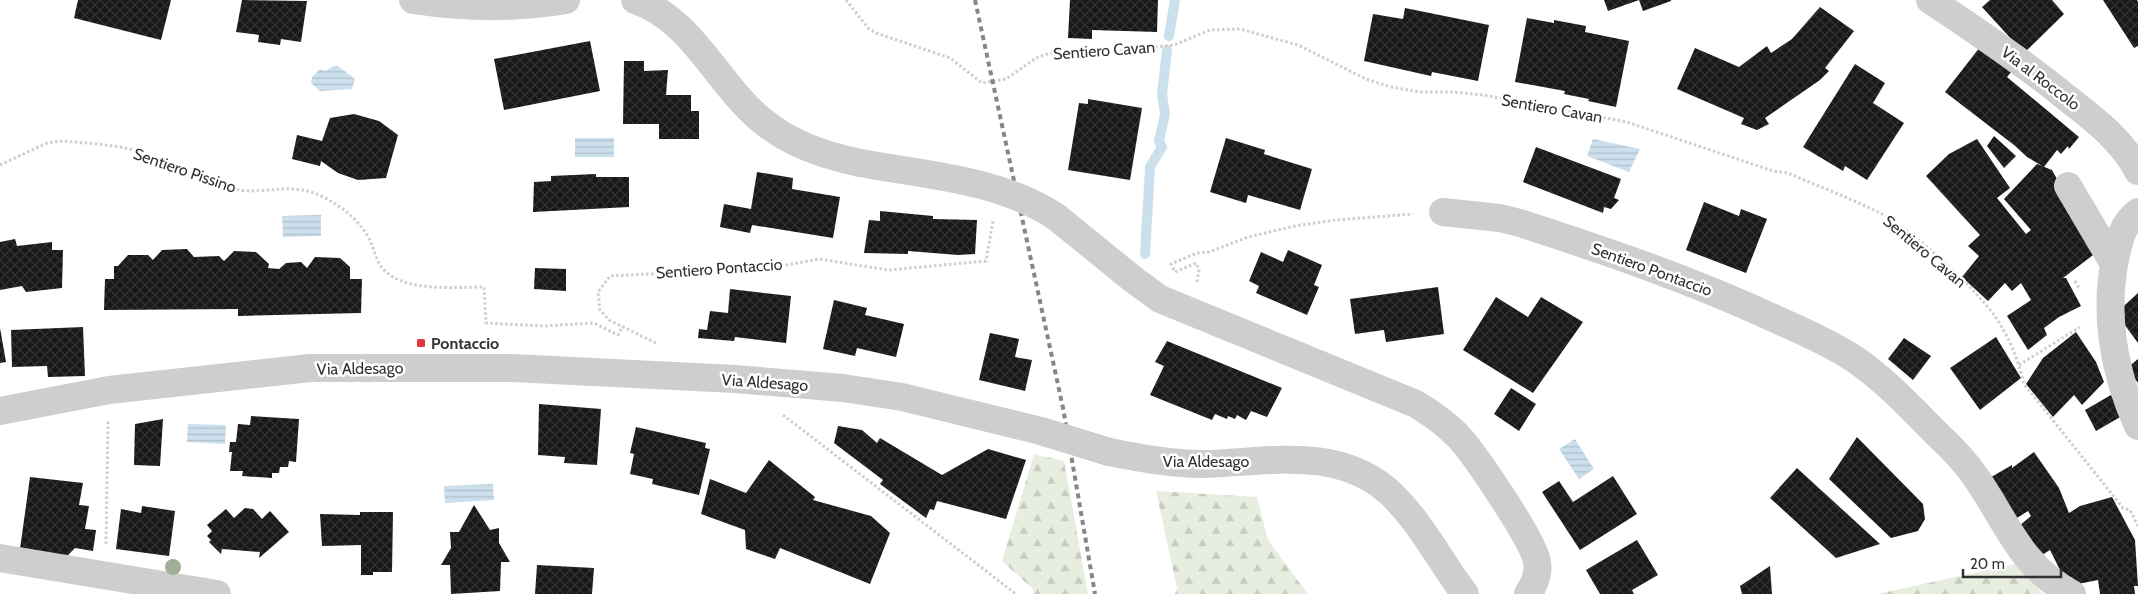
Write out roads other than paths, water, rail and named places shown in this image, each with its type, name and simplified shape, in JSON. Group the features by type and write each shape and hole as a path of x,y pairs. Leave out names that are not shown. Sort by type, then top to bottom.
{"street":[{"path":"413,0 444,5 491,8 533,6 566,0"},
{"path":"635,0 661,12 678,26 745,104 774,130 813,152 860,163 997,188 1033,201 1055,216 1160,299 1407,400 1446,424 1471,452 1530,543 1537,562 1537,571 1529,594"},
{"name":"Via al Roccolo","path":"1930,0 1996,44 2086,112 2118,140 2138,171"},
{"path":"2068,186 2114,264"},
{"name":"Sentiero Pontaccio","path":"1443,212 1520,222 1643,263 1768,316 1854,360 1894,391 1961,457 1976,477 2020,550 2032,565 2044,576 2072,594"},
{"path":"2138,212 2124,227 2114,264 2110,308 2113,347 2122,383 2138,426"},
{"name":"Via Aldesago","path":"0,412 109,390 310,368 512,368 735,379 843,388 902,396 1040,431 1108,452 1182,463 1297,458 1338,464 1372,479 1401,504 1425,535 1464,594"},
{"path":"0,558 217,594"}],"water":[{"path":"338,66 355,79 352,89 320,91 311,83 312,77 320,69 325,71"},
{"path":"575,138 614,138 614,157 575,157"},
{"path":"1593,139 1640,149 1629,172 1587,156"},
{"path":"321,215 321,236 283,237 282,216"},
{"path":"188,424 226,425 225,444 187,442"},
{"path":"1575,439 1594,469 1579,479 1559,449"},
{"path":"493,484 494,500 445,503 444,486"}],"waterway":[{"path":"1169,36 1175,0"},
{"path":"1145,254 1150,167 1162,147 1159,141 1165,114 1162,94 1167,50"}],"railway":[{"path":"975,0 1063,408 1095,594"}],"place":[{"name":"Pontaccio","path":"421,343"}]}
